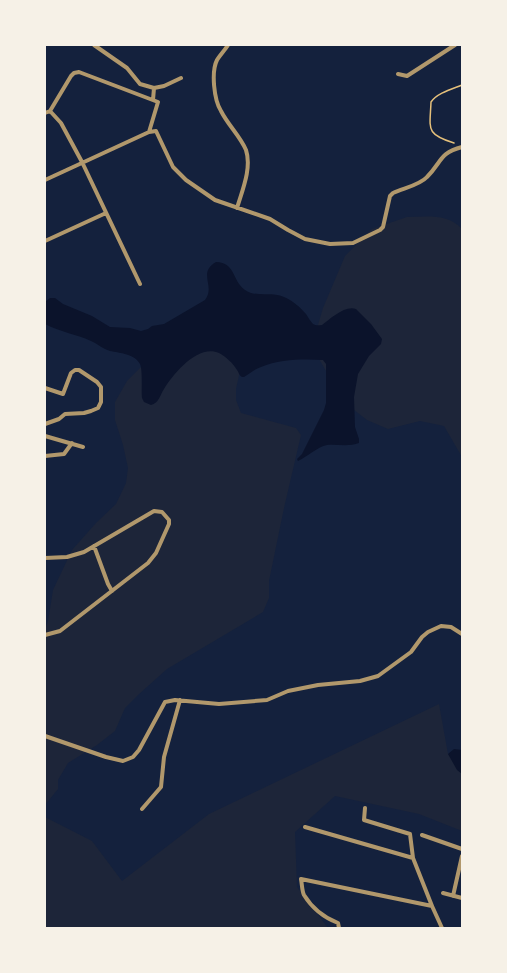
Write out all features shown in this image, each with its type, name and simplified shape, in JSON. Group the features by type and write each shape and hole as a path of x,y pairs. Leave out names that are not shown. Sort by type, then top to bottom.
{"street":[{"path":"94,45 128,68 140,84 154,88 164,86 182,78"},
{"path":"228,45 217,61 214,80 217,105 235,131 246,151 248,165 237,208"},
{"path":"398,74 407,76 455,45"},
{"path":"45,113 50,111 74,72 79,72 158,102 149,132"},
{"path":"153,100 154,88"},
{"path":"50,111 61,124 82,162 140,284"},
{"path":"45,180 149,132 156,131 173,167 186,180 215,200 270,219 305,239 330,244 353,243 380,230 383,227 390,196 427,177 443,156 451,150 462,147"},
{"path":"45,241 106,213"},
{"path":"45,388 63,394 71,373 75,370 79,370 97,382 101,387 101,402 98,408 84,413 65,414 59,419 45,424"},
{"path":"45,436 83,447"},
{"path":"45,456 64,454 72,443"},
{"path":"45,558 67,557 84,552 154,510 162,512 169,520 169,524 156,553 148,563 60,631 45,635"},
{"path":"94,546 112,591"},
{"path":"45,736 106,757 123,760 133,757 139,750 165,702 180,700 219,704 268,700 288,691 318,685 360,681 378,676 411,652 422,637 428,632 441,626 451,627 462,634"},
{"path":"142,809 161,787 164,757 180,700"},
{"path":"365,808 364,820 410,834 413,858 442,928"},
{"path":"305,827 413,858"},
{"path":"422,835 462,849"},
{"path":"453,896 462,856"},
{"path":"339,928 338,924 327,919 315,908 304,894 301,879 432,906"},
{"path":"443,893 462,898"}],"path":[{"path":"458,144 440,138 432,132 430,126 431,102 440,95 462,85"}],"shaded area":[{"path":"407,217 443,218 450,220 462,229 462,457 444,426 420,421 388,429 367,420 345,403 316,354 315,335 323,308 345,256 372,229"},
{"path":"216,262 227,265 237,281 245,290 254,294 279,295 293,302 306,314 314,325 322,325 338,313 352,308 356,309 371,324 382,339 381,344 369,356 358,374 354,397 355,427 359,443 347,445 327,445 298,461 297,459 302,454 326,403 326,364 323,360 276,362 252,371 242,377 227,358 219,353 211,351 203,353 195,356 180,368 168,382 158,401 151,405 144,402 142,398 141,367 135,358 127,354 107,350 94,342 45,324 45,302 50,298 55,298 63,304 92,316 110,327 130,328 141,331 152,326 164,324 205,300 209,290 207,275 208,271"},
{"path":"185,335 244,353 236,389 236,400 241,413 296,428 301,435 269,581 269,598 263,612 167,669 138,695 125,708 115,731 97,745 68,763 58,780 58,789 45,805 45,629 48,621 53,590 72,550 96,523 116,504 126,483 128,468 115,420 115,402 127,381 150,358"},
{"path":"439,704 448,754 462,770 462,831 419,814 335,796 295,832 297,887 328,928 45,928 45,817 92,841 122,881 209,814"},
{"path":"454,749 462,750 462,774 457,770 448,754"}]}
